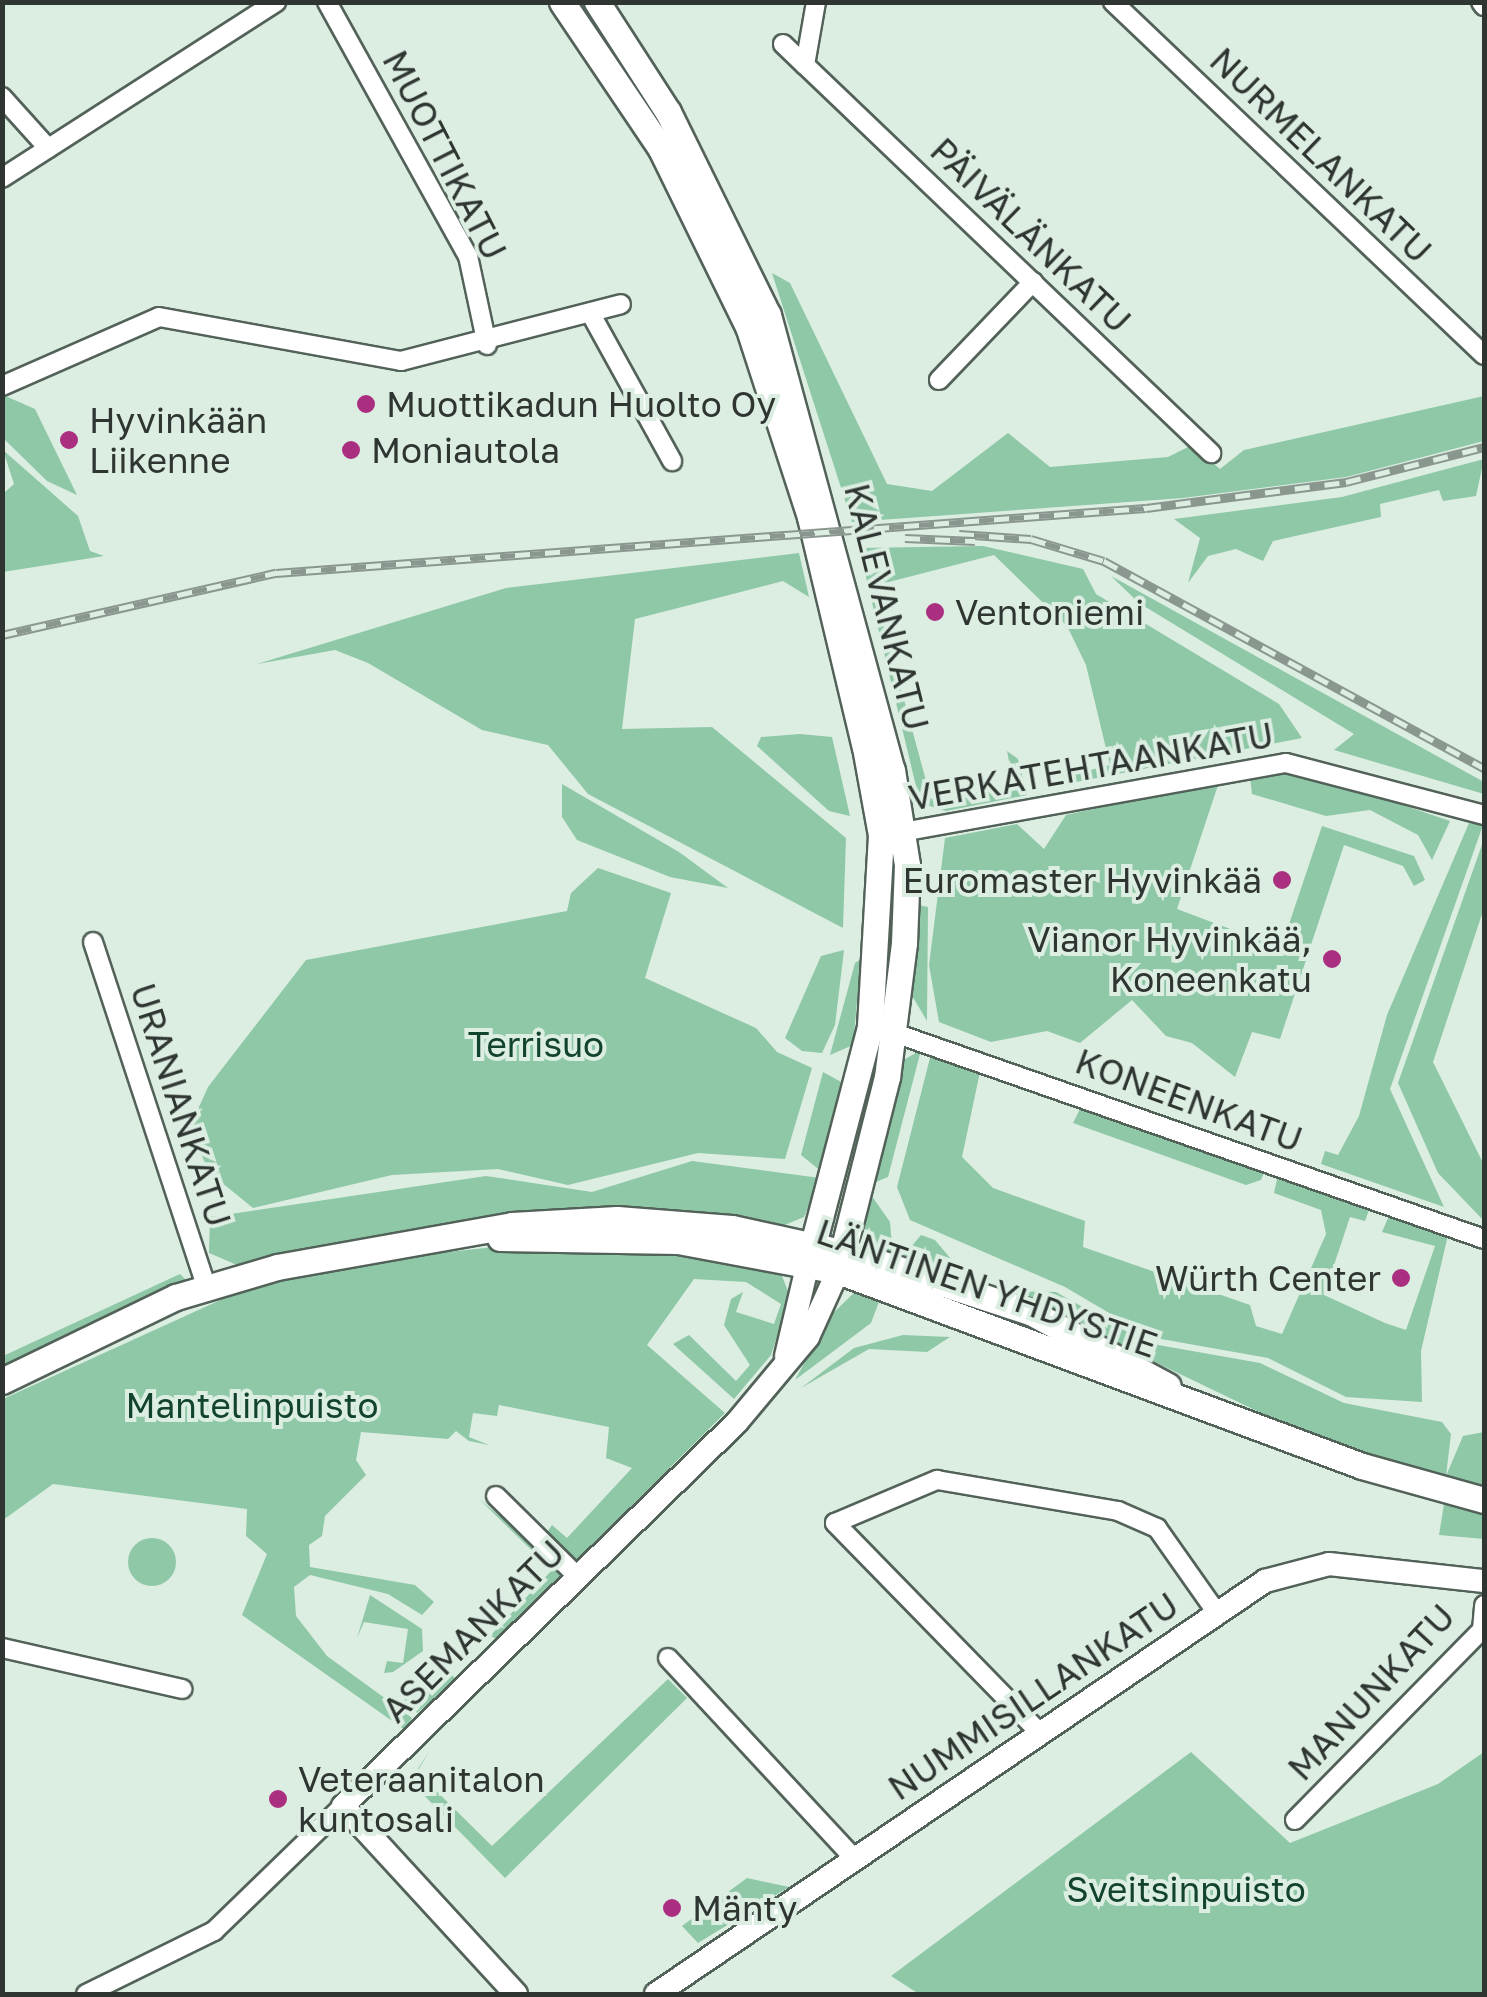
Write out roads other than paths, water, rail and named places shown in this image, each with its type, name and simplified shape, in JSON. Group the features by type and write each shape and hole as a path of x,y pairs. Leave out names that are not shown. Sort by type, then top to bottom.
{"main road":[{"name":"KALEVANKATU","path":"562,2 661,149 750,329 810,517 892,834"},
{"name":"KALEVANKATU","path":"597,2 668,112 768,315 856,623 892,834 882,1030 840,1261"},
{"name":"KALEVANKATU","path":"810,1254 882,1030"},
{"name":"LÄNTINEN YHDYSTIE","path":"2,1381 207,1288 387,1246 485,1235 678,1241 810,1254 1032,1313 1168,1386 1328,1454 1484,1500"}],"street":[{"path":"2,178 252,9 276,2"},
{"name":"MUOTTIKATU","path":"327,2 468,256 487,345"},
{"path":"805,65 816,2"},
{"name":"NURMELANKATU","path":"1113,2 1484,355"},
{"name":"PÄIVÄLÄNKATU","path":"783,44 1212,453"},
{"path":"2,97 48,148"},
{"path":"939,380 1033,282"},
{"path":"2,386 159,318 368,359 487,345 621,304"},
{"path":"592,316 672,461"},
{"name":"VERKATEHTAANKATU","path":"892,834 1286,763 1484,815"},
{"name":"URANIANKATU","path":"93,942 207,1288"},
{"name":"KONEENKATU","path":"882,1030 1484,1239"},
{"name":"ASEMANKATU","path":"786,1356 810,1254"},
{"name":"ASEMANKATU","path":"86,1994 214,1931 343,1806 737,1422 786,1356 808,1337 840,1261"},
{"path":"1041,1734 835,1522 937,1480 1118,1511 1157,1528 1217,1614"},
{"path":"496,1496 578,1577"},
{"name":"NUMMISILLANKATU","path":"656,1994 1265,1581 1313,1566 1484,1580"},
{"name":"MANUNKATU","path":"1295,1820 1482,1630 1484,1604"},
{"path":"2,1648 182,1689"},
{"path":"668,1658 856,1859"},
{"path":"343,1806 512,1986 533,1994"}],"railway":[{"path":"2,635 276,573 1146,508 1346,482 1484,447"},
{"path":"959,534 1031,539 1104,561 1484,768"},
{"path":"905,538 975,541"}],"place":[{"name":"Muottikadun Huolto Oy","path":"366,404"},
{"name":"Hyvinkään Liikenne","path":"69,440"},
{"name":"Moniautola","path":"351,450"},
{"name":"Ventoniemi","path":"935,612"},
{"name":"Euromaster Hyvinkää","path":"1282,880"},
{"name":"Vianor Hyvinkää, Koneenkatu","path":"1332,959"},
{"name":"Würth Center","path":"1401,1278"},
{"name":"Veteraanitalon kuntosali","path":"278,1799"},
{"name":"Mänty","path":"672,1908"}],"park label":[{"name":"Terrisuo","path":"536,1044"},
{"name":"Mantelinpuisto","path":"252,1405"},
{"name":"Sveitsinpuisto","path":"1186,1889"}]}
